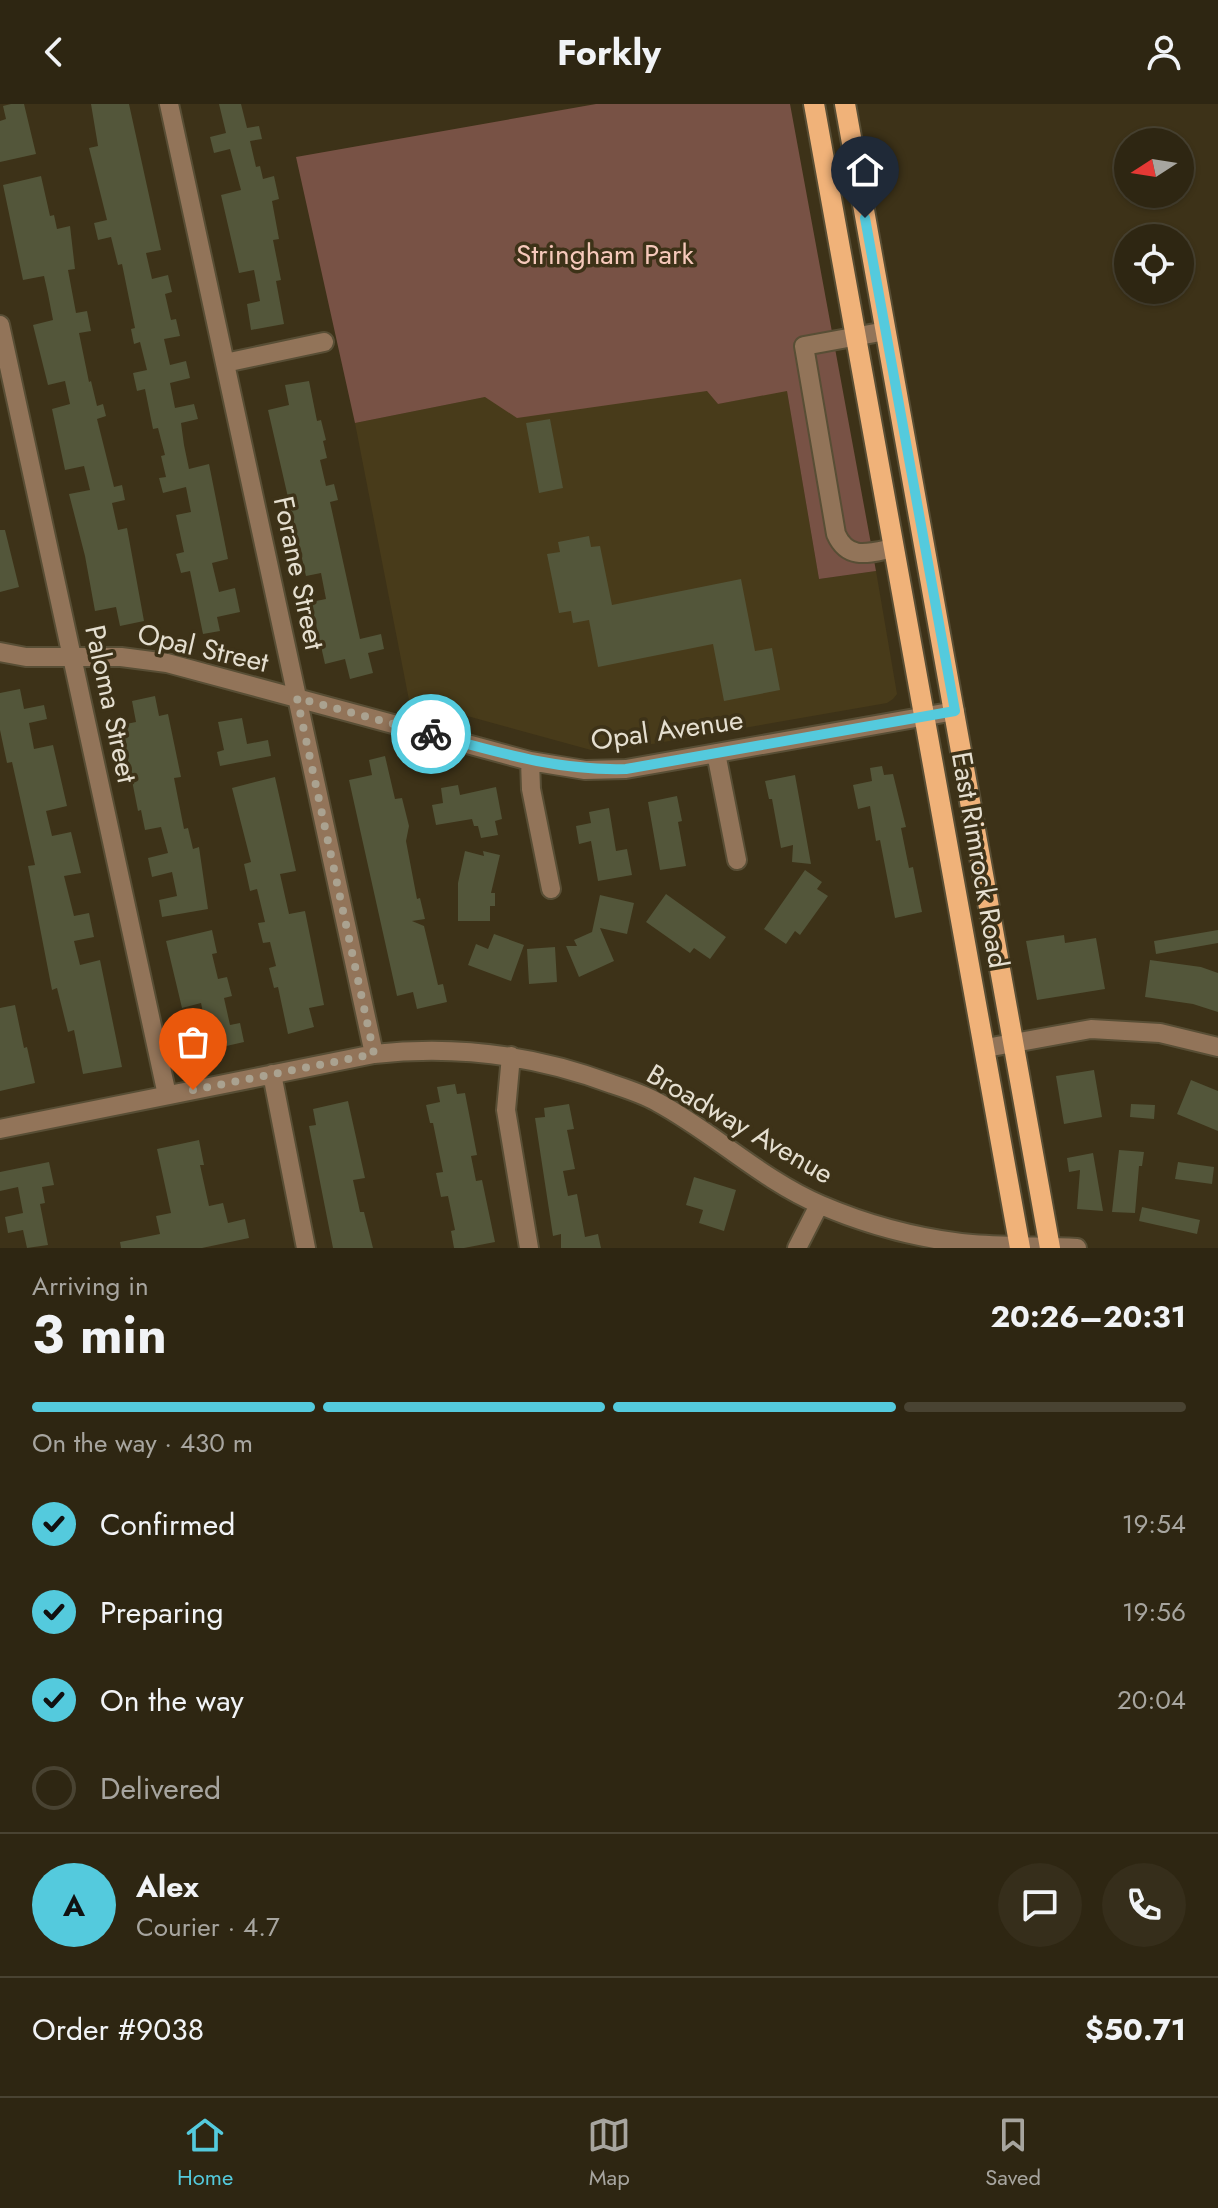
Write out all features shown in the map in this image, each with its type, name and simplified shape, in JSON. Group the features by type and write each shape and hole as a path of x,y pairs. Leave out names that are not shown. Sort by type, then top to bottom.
{"main road":[{"name":"East Rimrock Road","path":"814,104 1020,1246"},
{"name":"East Rimrock Road","path":"845,104 1050,1247"}],"street":[{"name":"Forane Street","path":"169,104 374,1054"},
{"name":"Paloma Street","path":"0,325 167,1095"},
{"path":"886,331 804,346 836,534 848,552 858,555 894,548"},
{"path":"225,363 324,342"},
{"name":"Opal Street","path":"0,652 26,657 121,657 167,663 297,698"},
{"name":"Opal Avenue","path":"297,698 530,761 585,770 626,769 955,711"},
{"path":"716,753 737,860"},
{"path":"530,761 531,789 551,889"},
{"path":"986,1048 1091,1029 1160,1033 1218,1047"},
{"name":"Broadway Avenue","path":"0,1129 374,1054 418,1049 460,1050 511,1056 580,1072 655,1100 819,1205 896,1231 962,1243 1077,1248"},
{"path":"511,1056 506,1110 529,1248"},
{"path":"272,1074 306,1248"},
{"path":"797,1248 819,1205"}],"shaded area":[{"path":"787,390 819,579 876,571 897,694 893,699 887,703 629,748 591,750 409,700 355,423 485,397 708,391 718,404"}],"green space":[{"name":"Stringham Park","path":"596,104 790,104 876,571 819,579 787,391 718,404 707,391 517,418 485,397 355,423 296,157"}],"building":[{"path":"24,104 36,154 0,162 0,121 6,119 3,106"},
{"path":"91,104 129,104 161,250 146,253 152,279 168,275 172,292 165,294 171,320 176,319 180,336 164,339 170,365 186,361 190,378 170,383 175,408 194,404 198,419 181,423 189,469 209,464 228,559 212,563 219,592 235,588 240,612 217,617 220,631 203,634 190,571 181,573 176,554 184,552 176,515 191,512 186,487 163,493 159,478 166,477 161,456 165,455 158,428 153,429 145,389 137,391 133,373 147,370 140,342 134,344 131,329 135,328 122,264 118,265 111,237 98,240 94,223 107,220 89,148 98,146"},
{"path":"219,104 241,104 247,128 259,126 262,139 250,141 256,167 260,166 263,179 274,176 279,199 272,201 279,239 273,240 281,280 276,281 284,324 251,330 247,304 260,301 254,270 239,273 221,195 241,190 230,149 214,153 210,137 226,133"},
{"path":"41,176 50,216 54,215 57,229 70,226 75,269 68,270 76,313 87,311 91,331 79,333 89,382 97,406 103,404 106,416 97,419 114,487 122,485 125,500 112,503 118,530 127,528 144,621 120,626 116,607 95,611 69,494 90,490 84,466 65,470 52,409 70,404 65,381 48,385 33,325 53,320 48,294 44,276 23,280 3,185"},
{"path":"309,381 317,421 321,420 326,440 323,441 327,458 320,460 326,486 334,484 338,500 330,502 360,639 381,634 384,649 368,653 373,673 350,679 345,659 325,664 311,602 326,599 321,573 306,576 268,410 289,405 285,385"},
{"path":"550,419 563,488 539,493 526,423"},
{"path":"0,530 5,530 19,587 0,592"},
{"path":"589,536 591,547 600,546 612,605 741,579 755,651 772,648 780,690 724,701 713,644 598,667 589,620 573,623 571,611 559,613 547,554 560,552 558,542"},
{"path":"20,689 24,709 44,705 47,719 29,723 34,749 53,745 67,806 46,811 52,836 71,832 81,873 64,876 74,916 89,913 94,937 74,941 80,965 100,960 122,1067 83,1074 74,1030 68,1032 57,988 52,990 28,866 35,865 12,762 7,763 0,730 0,693"},
{"path":"155,696 159,716 168,714 181,777 174,778 184,829 188,828 193,849 199,847 208,909 162,917 159,900 177,896 172,872 152,877 148,858 168,853 161,827 145,830 141,810 138,811 121,725 136,722 132,701"},
{"path":"242,718 247,744 268,740 271,756 220,766 217,752 224,750 218,722"},
{"path":"385,756 395,799 402,798 409,826 406,841 417,899 420,898 425,919 412,921 424,926 438,985 443,984 447,1002 417,1009 413,992 397,996 349,780 372,775 369,760"},
{"path":"882,766 884,775 893,774 906,827 901,828 909,868 913,867 922,912 895,918 870,806 858,809 853,785 872,781 870,768"},
{"path":"795,775 811,864 792,862 793,845 781,848 772,799 769,799 765,781"},
{"path":"275,777 296,871 280,874 289,914 305,911 324,1005 309,1008 314,1027 288,1034 278,987 274,988 269,968 276,966 270,942 263,943 258,923 265,922 257,889 250,891 244,864 251,862 232,788"},
{"path":"458,785 460,795 496,787 502,819 495,821 498,835 481,838 478,826 474,826 472,819 436,825 432,805 443,803 441,788"},
{"path":"677,796 686,866 660,870 648,802"},
{"path":"609,808 616,851 627,849 632,875 598,881 591,841 579,844 576,826 591,823 589,812"},
{"path":"465,851 484,856 483,851 500,855 491,893 495,893 495,906 490,906 490,921 458,921 458,883"},
{"path":"805,870 822,882 817,889 828,896 800,935 795,931 786,944 764,929"},
{"path":"666,894 726,937 710,959 694,948 690,953 646,922"},
{"path":"600,895 634,903 627,934 600,928 614,961 579,977 566,946 577,946 574,940 592,932"},
{"path":"212,930 217,953 212,954 218,979 227,977 232,996 224,998 230,1025 240,1023 244,1042 191,1054 187,1036 207,1031 201,1003 182,1008 166,941"},
{"path":"1218,930 1218,943 1156,954 1154,941"},
{"path":"494,934 524,945 511,981 468,965 476,944 488,949"},
{"path":"1064,935 1065,943 1096,938 1105,989 1037,1000 1026,941"},
{"path":"555,947 557,982 529,984 527,949"},
{"path":"1150,960 1201,967 1218,973 1218,1012 1193,1004 1145,997"},
{"path":"15,1005 35,1083 0,1091 0,1008"},
{"path":"1094,1070 1102,1117 1064,1124 1056,1076"},
{"path":"1191,1080 1218,1091 1218,1131 1177,1114"},
{"path":"455,1084 457,1094 465,1093 477,1155 471,1156 476,1181 482,1180 495,1242 464,1248 454,1248 451,1231 455,1230 448,1196 441,1197 436,1173 443,1172 426,1105 440,1102 437,1087"},
{"path":"348,1101 365,1178 353,1180 373,1248 333,1248 309,1126 316,1125 313,1109"},
{"path":"569,1104 574,1129 567,1130 575,1169 563,1171 568,1196 577,1194 585,1237 598,1234 601,1248 561,1248 561,1234 553,1236 535,1118 545,1117 544,1108"},
{"path":"1131,1104 1155,1105 1154,1119 1130,1117"},
{"path":"199,1140 204,1165 200,1165 209,1206 223,1203 228,1223 245,1219 249,1238 202,1248 121,1248 120,1242 160,1234 156,1216 171,1213 157,1149"},
{"path":"1119,1150 1144,1152 1142,1166 1139,1166 1135,1213 1112,1212"},
{"path":"1093,1153 1103,1211 1077,1209 1080,1170 1069,1172 1067,1158"},
{"path":"49,1162 54,1185 42,1187 45,1203 40,1204 48,1245 27,1248 23,1230 8,1233 5,1217 23,1213 18,1187 0,1191 0,1172"},
{"path":"1178,1162 1214,1167 1212,1184 1175,1179"},
{"path":"694,1177 736,1190 724,1231 699,1223 703,1210 686,1205"},
{"path":"1142,1207 1200,1220 1197,1234 1139,1221"}],"way so far":[{"path":"193,1090 374,1054 297,698 431,734"}],"route":[{"path":"431,734 530,761 585,770 626,769 955,711 865,218"}]}
